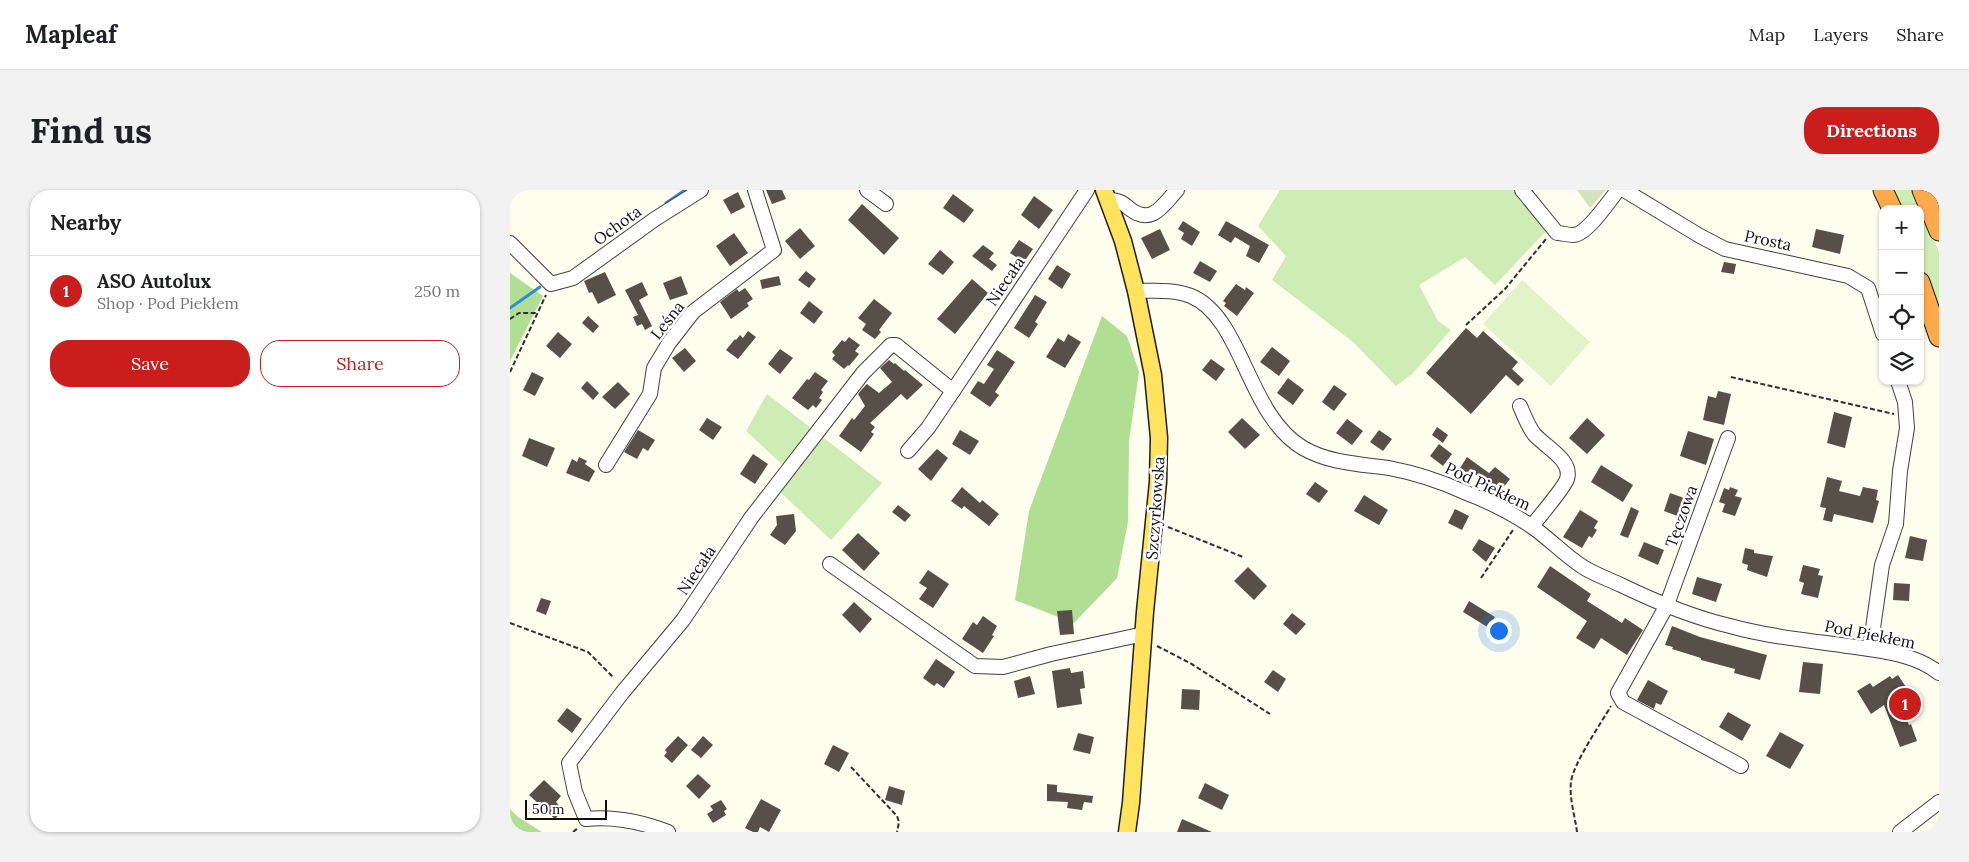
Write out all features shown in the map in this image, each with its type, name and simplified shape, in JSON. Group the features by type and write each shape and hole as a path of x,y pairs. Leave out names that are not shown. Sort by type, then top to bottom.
{"highway":[{"path":"1883,190 1890,205"},
{"path":"1922,190 1939,231"},
{"path":"1924,294 1939,338"}],"main road":[{"name":"Szczyrkowska","path":"1107,195 1123,241 1136,291 1150,360 1158,416 1159,462 1155,523 1127,832"}],"street":[{"name":"Ochota","path":"551,284 573,278 655,219 701,190"},
{"name":"Leśna","path":"606,465 650,394 654,368 669,343 693,312 774,250 755,190"},
{"path":"867,190 886,204"},
{"name":"Niecała","path":"908,451 928,428 1087,190"},
{"path":"1107,195 1120,201 1136,213 1146,216 1157,212 1177,190"},
{"path":"1522,190 1557,233 1575,235 1584,230 1618,190"},
{"name":"Prosta","path":"1624,190 1725,249 1848,276 1868,288 1879,322"},
{"path":"510,243 551,284"},
{"name":"Pod Piekłem","path":"1136,291 1164,290 1184,293 1202,301 1213,311 1223,325 1265,408 1291,440 1304,449 1333,460 1410,472 1494,504 1526,523 1583,567 1666,607 1730,626 1788,638 1870,649 1908,658 1922,663 1939,673"},
{"name":"Niecała","path":"668,832 626,820 605,817 586,819 575,792 569,763 622,693 683,620 752,518 863,373 891,344 896,345 953,391"},
{"path":"1870,649 1882,565 1896,524 1906,417 1905,402 1899,385"},
{"path":"1520,406 1534,433 1547,448 1563,459 1567,468 1566,479 1526,523"},
{"name":"Tęczowa","path":"1618,693 1666,607 1728,438"},
{"path":"830,564 975,666 1003,667 1051,654 1144,637"},
{"path":"1618,693 1623,702 1741,766"},
{"path":"1900,832 1929,812 1939,802"}],"path":[{"path":"1466,325 1505,289 1540,244 1557,233"},
{"path":"510,372 551,284"},
{"path":"510,319 519,313 537,313"},
{"path":"1731,377 1906,417"},
{"path":"1155,523 1242,557"},
{"path":"1481,578 1526,523"},
{"path":"510,623 588,652 614,678"},
{"path":"1144,637 1190,663 1270,714"},
{"path":"1577,832 1571,795 1571,781 1575,768 1618,693"},
{"path":"850,767 897,816 899,822 897,832"}],"green space":[{"path":"1280,190 1514,190 1546,231 1495,285 1465,257 1419,285 1438,321 1451,330 1412,374 1396,386 1353,342 1272,280 1286,256 1258,226"},
{"path":"1577,190 1606,190 1590,208"},
{"path":"1891,190 1914,190 1920,205 1897,205"},
{"path":"1924,215 1939,252 1939,317 1924,274"},
{"path":"510,273 543,296 510,361"},
{"path":"1522,280 1590,342 1551,386 1483,324"},
{"path":"1102,316 1127,336 1139,372 1129,441 1128,522 1117,578 1074,623 1015,600 1029,511"},
{"path":"767,394 882,483 831,540 779,491 786,468 746,431"},
{"path":"510,809 518,817 542,832 510,832"}],"building":[{"path":"766,190 782,190 786,199 772,204"},
{"path":"738,192 745,207 731,214 723,200"},
{"path":"953,194 974,210 964,223 943,208"},
{"path":"1034,196 1053,210 1039,229 1021,215"},
{"path":"862,204 899,238 884,255 848,220"},
{"path":"1183,221 1200,232 1192,246 1181,239 1184,233 1178,229"},
{"path":"1226,221 1269,245 1259,263 1246,256 1250,246 1235,237 1231,243 1218,235"},
{"path":"800,228 815,246 800,259 785,241"},
{"path":"1160,229 1170,250 1152,259 1141,238"},
{"path":"1816,229 1844,235 1840,254 1812,247"},
{"path":"734,233 748,253 730,266 716,246"},
{"path":"1019,240 1033,249 1024,262 1010,253"},
{"path":"983,245 994,253 989,259 997,265 992,271 972,256"},
{"path":"940,250 954,262 943,275 928,264"},
{"path":"1200,261 1217,271 1210,282 1193,273"},
{"path":"1724,262 1736,264 1734,274 1721,272"},
{"path":"1057,265 1071,274 1062,289 1048,279"},
{"path":"806,271 816,279 809,288 798,280"},
{"path":"605,272 616,295 598,304 592,292 589,293 584,281"},
{"path":"681,276 688,294 670,300 663,283"},
{"path":"779,276 781,285 762,289 760,280"},
{"path":"972,279 988,293 955,334 937,319"},
{"path":"642,282 648,295 639,300 652,326 645,330 642,324 637,326 633,317 638,315 625,290"},
{"path":"1236,284 1245,290 1246,287 1254,293 1237,316 1224,306 1226,303 1223,301"},
{"path":"745,288 753,299 747,303 749,306 731,319 720,302 737,289 739,292"},
{"path":"1035,295 1047,302 1035,322 1038,324 1029,338 1014,328"},
{"path":"874,299 892,313 879,330 881,332 875,339 862,330 866,324 858,318"},
{"path":"809,301 823,312 814,324 800,313"},
{"path":"588,316 599,326 593,333 582,323"},
{"path":"1466,328 1477,338 1483,331 1518,362 1512,369 1524,380 1518,386 1506,375 1471,414 1426,373"},
{"path":"748,331 756,337 738,359 726,350 735,339 740,335 743,338"},
{"path":"558,332 572,344 560,358 546,346"},
{"path":"1068,334 1081,342 1065,368 1046,357 1058,338 1064,342"},
{"path":"849,337 860,345 855,351 859,354 844,369 832,359 835,355 832,352 842,340 845,342"},
{"path":"1272,347 1290,361 1279,376 1260,362"},
{"path":"685,348 696,361 684,372 672,358"},
{"path":"780,349 793,358 780,374 768,364"},
{"path":"997,350 1015,362 995,392 999,395 990,407 970,393 978,381 984,384 994,369 987,365"},
{"path":"1211,359 1225,369 1216,381 1202,370"},
{"path":"889,360 923,385 907,400 901,394 870,423 875,427 871,432 874,434 861,452 839,436 852,418 854,420 865,406 858,394 862,389 867,384 879,393 892,382 880,368"},
{"path":"532,372 544,378 535,396 523,390"},
{"path":"815,372 828,381 821,390 823,392 819,398 822,400 816,408 813,405 808,410 792,398"},
{"path":"1288,378 1304,390 1293,405 1277,393"},
{"path":"587,381 599,393 593,400 581,388"},
{"path":"618,382 630,394 615,409 602,397"},
{"path":"1334,385 1347,394 1334,411 1322,402"},
{"path":"1718,391 1731,394 1724,425 1703,420 1708,396 1716,398"},
{"path":"1834,412 1852,417 1845,448 1827,443"},
{"path":"707,418 722,427 713,440 699,430"},
{"path":"1242,418 1260,435 1245,449 1228,432"},
{"path":"1587,418 1605,435 1587,454 1569,438"},
{"path":"1347,419 1363,431 1352,445 1336,433"},
{"path":"1437,427 1448,435 1443,443 1432,435"},
{"path":"638,430 655,440 648,451 643,448 637,459 624,452"},
{"path":"960,430 979,441 970,455 952,444"},
{"path":"1379,430 1392,439 1383,451 1370,442"},
{"path":"1688,431 1714,439 1706,465 1680,456"},
{"path":"529,438 555,448 547,467 522,456"},
{"path":"1439,444 1452,454 1443,466 1430,456"},
{"path":"937,449 948,458 931,481 918,469"},
{"path":"753,454 768,464 755,484 740,474"},
{"path":"579,457 587,461 585,464 595,471 589,482 566,473 572,459 577,462"},
{"path":"1467,457 1489,473 1495,467 1510,479 1499,493 1475,474 1473,477 1460,468"},
{"path":"1601,465 1633,485 1623,502 1591,482"},
{"path":"1827,477 1842,481 1839,491 1860,496 1863,487 1878,490 1876,500 1879,501 1873,523 1834,514 1832,522 1823,520 1826,508 1820,507"},
{"path":"1315,482 1328,491 1319,503 1306,494"},
{"path":"962,487 980,503 982,500 999,514 989,526 964,506 962,509 951,501"},
{"path":"1730,487 1738,490 1735,496 1742,498 1735,516 1722,512 1725,504 1719,502 1724,488 1729,490"},
{"path":"1670,493 1687,499 1680,517 1664,511"},
{"path":"1364,495 1388,510 1379,525 1354,511"},
{"path":"898,505 911,515 905,522 892,512"},
{"path":"1631,507 1639,511 1628,538 1620,535"},
{"path":"1455,509 1469,516 1462,530 1448,523"},
{"path":"1580,510 1598,521 1594,528 1597,530 1592,538 1589,536 1582,548 1563,537"},
{"path":"794,514 796,531 785,545 770,535 777,525 776,516"},
{"path":"858,533 880,553 864,571 842,550"},
{"path":"1910,536 1927,540 1923,561 1905,558"},
{"path":"1479,539 1495,548 1486,562 1472,550"},
{"path":"1644,542 1664,550 1658,565 1638,556"},
{"path":"1745,548 1754,550 1754,553 1773,556 1767,577 1747,570 1748,565 1742,563"},
{"path":"1803,565 1820,569 1818,575 1823,576 1818,598 1801,594 1804,583 1799,581"},
{"path":"1550,566 1591,594 1587,601 1622,623 1625,618 1643,630 1627,655 1601,638 1594,649 1576,638 1587,621 1537,587"},
{"path":"1248,567 1267,586 1254,600 1234,581"},
{"path":"928,570 949,584 933,608 919,599 927,588 919,583"},
{"path":"1697,577 1722,584 1716,602 1692,594"},
{"path":"1894,583 1910,584 1909,601 1893,600"},
{"path":"541,598 551,601 546,615 536,611"},
{"path":"1469,601 1495,617 1489,628 1463,612"},
{"path":"854,602 872,619 860,633 842,615"},
{"path":"1072,610 1074,634 1060,635 1057,611"},
{"path":"1292,613 1306,624 1296,635 1283,624"},
{"path":"983,616 997,626 992,635 994,636 983,653 962,639 973,622 977,625"},
{"path":"1672,626 1700,637 1767,655 1760,680 1734,673 1735,669 1701,660 1701,658 1665,645"},
{"path":"936,659 955,672 944,688 937,683 934,686 923,678"},
{"path":"1803,662 1823,664 1820,694 1799,692"},
{"path":"1070,668 1071,673 1083,671 1085,688 1080,689 1082,704 1057,708 1052,671"},
{"path":"1273,670 1286,679 1278,692 1264,682"},
{"path":"1898,675 1906,687 1900,691 1902,694 1897,697 1909,725 1911,724 1917,741 1900,747 1884,705 1871,714 1857,691 1870,683 1873,687 1890,676 1892,679"},
{"path":"1030,676 1035,694 1018,698 1014,681"},
{"path":"1648,680 1668,691 1661,705 1656,703 1654,709 1637,700"},
{"path":"1182,689 1200,690 1199,710 1181,709"},
{"path":"567,708 582,719 572,733 557,721"},
{"path":"1728,712 1751,725 1742,741 1719,727"},
{"path":"1780,732 1804,745 1790,769 1766,756"},
{"path":"1078,733 1094,737 1090,754 1073,750"},
{"path":"678,736 688,745 672,763 664,756 667,752 665,750"},
{"path":"703,736 713,745 701,758 691,750"},
{"path":"833,745 849,753 839,772 824,764"},
{"path":"698,774 711,786 699,799 686,786"},
{"path":"544,780 561,796 556,802 563,810 555,819 529,795"},
{"path":"1205,783 1229,795 1222,810 1198,798"},
{"path":"1047,784 1057,785 1057,792 1093,796 1092,803 1084,802 1082,810 1067,808 1068,802 1047,801"},
{"path":"889,786 905,791 902,805 885,800"},
{"path":"761,799 781,810 769,832 760,827 758,832 753,832 745,828"},
{"path":"721,800 727,809 724,811 726,815 713,823 707,814 713,810 710,806"},
{"path":"1182,819 1212,832 1177,832"}],"waterway":[{"path":"666,203 685,190"},
{"path":"510,308 540,287"}],"place":[{"name":"ASO Autolux","path":"1905,704"}]}
